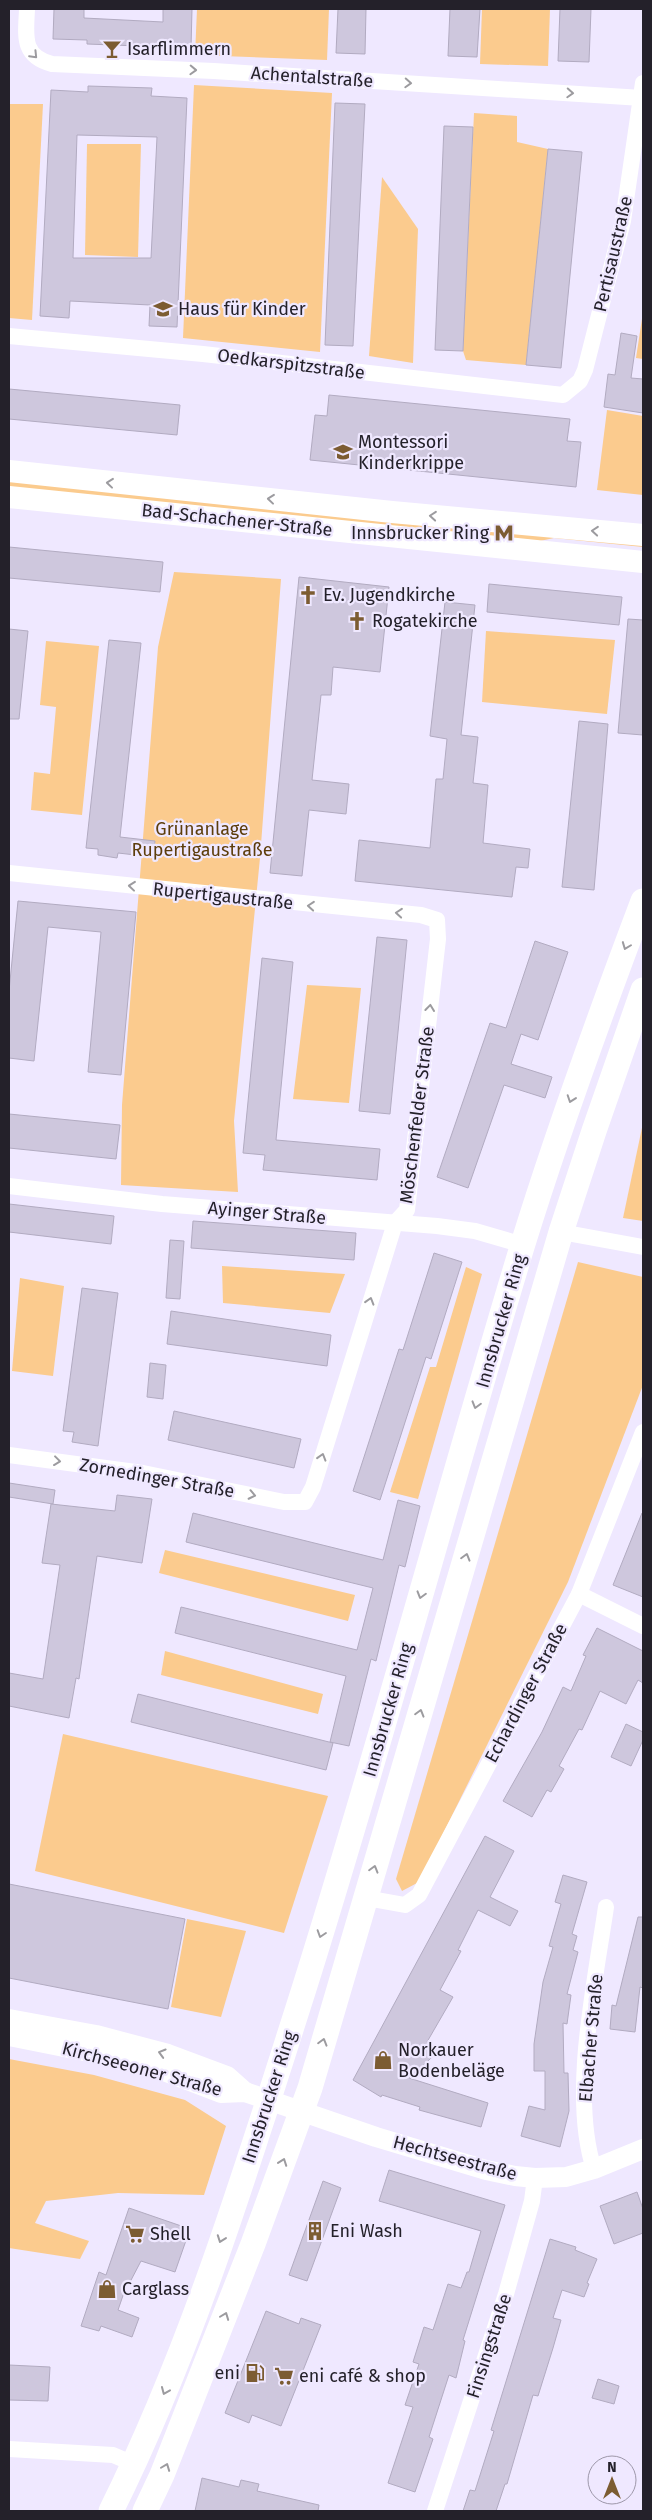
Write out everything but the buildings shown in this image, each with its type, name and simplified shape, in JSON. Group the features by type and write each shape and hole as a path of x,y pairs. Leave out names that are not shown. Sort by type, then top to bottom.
{"main road":[{"name":"Bad-Schachener-Straße","path":"9,471 383,511 643,535"},
{"name":"Bad-Schachener-Straße","path":"9,496 643,562"},
{"name":"Innsbrucker Ring","path":"111,2511 134,2464 202,2293 269,2100 336,1887 523,1245 574,1091 643,901"},
{"name":"Innsbrucker Ring","path":"146,2511 253,2244 302,2111 561,1232 643,990"}],"street":[{"name":"Achentalstraße","path":"27,9 26,37 28,48 33,56 52,64 643,90"},
{"name":"Pertisaustraße","path":"572,390 580,381 585,370 623,221 643,90"},
{"name":"Oedkarspitzstraße","path":"9,336 203,354 552,396 564,395 572,390"},
{"name":"Rupertigaustraße","path":"9,873 421,915 437,920"},
{"name":"Möschenfelder Straße","path":"304,1502 313,1487 395,1223 406,1210 438,939 437,920"},
{"name":"Ayinger Straße","path":"9,1186 162,1204 475,1231 523,1245"},
{"path":"561,1232 643,1247"},
{"name":"Echardinger Straße","path":"366,1898 405,1905 419,1895 579,1594 643,1432"},
{"name":"Zornedinger Straße","path":"9,1455 143,1473 284,1502 304,1502"},
{"path":"579,1594 643,1626"},
{"name":"Elbacher Straße","path":"594,2169 588,2151 583,2096 590,2014 606,1907"},
{"name":"Kirchseeoner Straße","path":"9,2019 96,2035 168,2054 227,2076 245,2092"},
{"name":"Kirchseeoner Straße","path":"9,2036 99,2054 161,2070 221,2093 245,2092 269,2100"},
{"name":"Hechtseestraße","path":"269,2100 376,2137 486,2170 535,2178 566,2177 594,2169 643,2150"},
{"name":"Finsingstraße","path":"435,2511 506,2294 532,2201 535,2178"},
{"path":"9,2449 113,2455 134,2464"}],"green space":[{"path":"197,9 329,9 327,60 195,55"},
{"path":"482,9 550,9 548,66 480,64"},
{"path":"194,85 332,93 320,352 183,338"},
{"path":"9,104 43,104 32,320 9,318"},
{"path":"474,113 517,116 517,142 548,149 526,365 466,360 463,351"},
{"path":"87,144 141,144 138,257 85,255"},
{"path":"382,177 418,229 413,363 369,356"},
{"path":"643,312 643,359 636,358"},
{"path":"607,410 643,416 643,495 597,490"},
{"path":"9,478 643,544 643,547 554,538 540,541 9,488"},
{"name":"Grünanlage Rupertigaustraße","path":"174,572 281,579 260,858 234,1121 238,1192 121,1185 122,1105 158,647"},
{"path":"486,631 615,640 607,714 482,702"},
{"path":"46,641 99,646 82,815 31,810 34,772 50,774 56,707 40,705"},
{"path":"307,985 361,988 349,1103 293,1099"},
{"path":"643,1123 643,1221 623,1218"},
{"path":"578,1262 643,1277 643,1385 568,1582 419,1882 402,1891 396,1879"},
{"path":"222,1266 345,1274 330,1313 223,1303"},
{"path":"466,1267 482,1274 418,1499 390,1492 430,1367 436,1367"},
{"path":"20,1278 64,1286 53,1376 12,1371"},
{"path":"165,1550 355,1595 348,1621 159,1573"},
{"path":"165,1651 323,1694 318,1714 161,1675"},
{"path":"63,1734 328,1796 284,1933 35,1871"},
{"path":"187,1919 246,1931 221,2017 171,2007"},
{"path":"9,2059 94,2075 185,2100 226,2126 204,2195 118,2193 46,2201 35,2223 89,2241 80,2259 9,2248"}],"place":[{"name":"Isarflimmern","path":"112,49"},
{"name":"Haus für Kinder","path":"163,309"},
{"name":"Montessori Kinderkrippe","path":"343,452"},
{"name":"Innsbrucker Ring","path":"504,533"},
{"name":"Ev. Jugendkirche","path":"308,595"},
{"name":"Rogatekirche","path":"357,621"},
{"name":"Norkauer Bodenbeläge","path":"383,2060"},
{"name":"Eni Wash","path":"315,2231"},
{"name":"Shell","path":"135,2234"},
{"name":"Carglass","path":"107,2289"},
{"name":"eni","path":"255,2373"},
{"name":"eni café & shop","path":"284,2376"}]}
